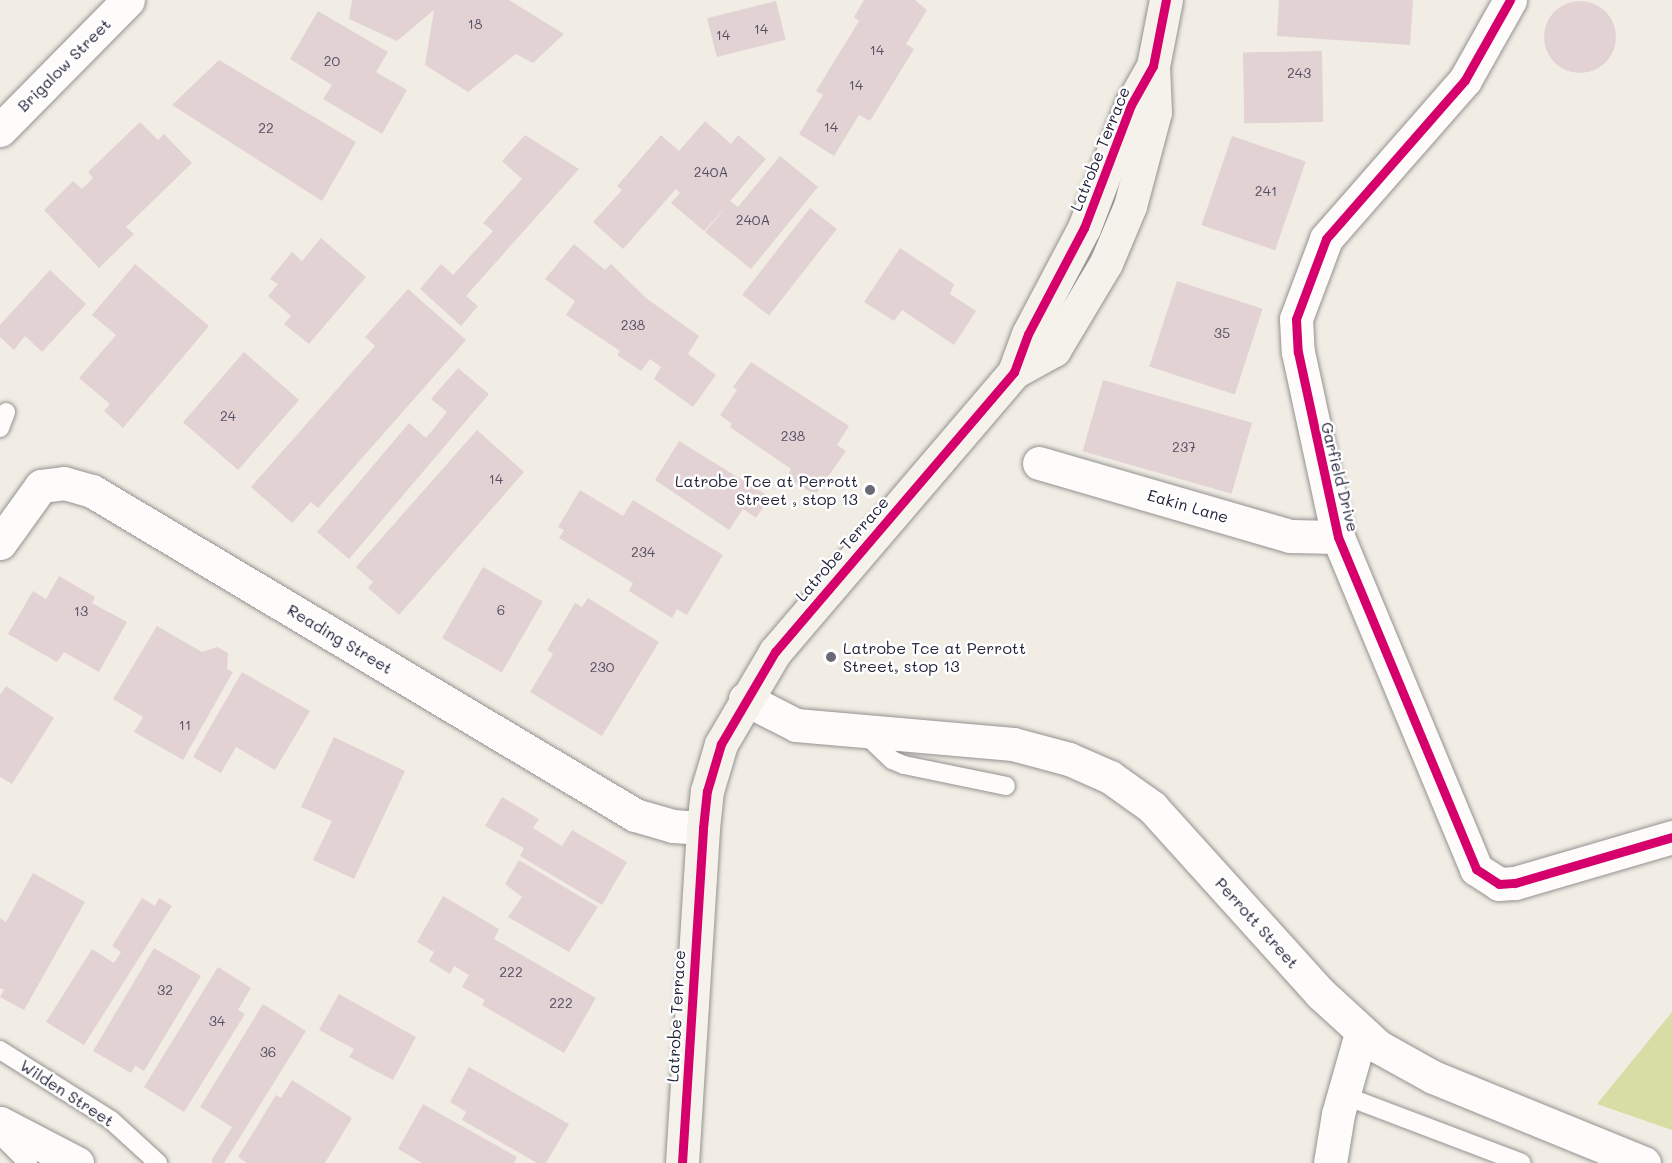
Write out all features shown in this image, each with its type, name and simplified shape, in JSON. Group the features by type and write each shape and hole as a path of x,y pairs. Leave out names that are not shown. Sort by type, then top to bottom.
{"main road":[{"name":"Latrobe Terrace","path":"682,1163 703,828 707,791 721,744 745,699 775,652 1014,372 1028,334 1084,228 1131,105 1153,66 1166,0"}],"street":[{"name":"Brigalow Street","path":"0,130 128,0"},
{"name":"Garfield Drive","path":"1510,0 1465,80 1326,239 1296,319 1298,352 1338,537 1476,869 1499,884 1515,883 1672,837"},
{"name":"Eakin Lane","path":"1039,463 1290,536 1338,537"},
{"name":"Reading Street","path":"0,543 39,487 60,482 92,491 635,815 673,826 703,828"},
{"name":"Perrott Street","path":"745,699 796,725 1013,744 1069,759 1110,777 1152,807 1320,993 1361,1033 1416,1069 1644,1163"},
{"path":"1329,1163 1343,1095 1361,1033"},
{"path":"0,1123 77,1163"}],"lane":[{"path":"862,731 892,760 904,765 1005,786"},
{"name":"Wilden Street","path":"0,1050 111,1120 158,1163"},
{"path":"1343,1095 1522,1163"},
{"path":"0,1135 28,1163"}],"green space":[{"path":"1672,1012 1672,1130 1597,1104"}],"building":[{"path":"352,0 509,0 564,34 533,63 516,54 468,92 425,65 434,10 397,41 349,19"},
{"path":"864,0 915,0 927,10 906,44 914,49 870,121 859,115 834,156 799,134 823,95 816,91 859,21 854,17"},
{"path":"1279,0 1413,0 1410,45 1277,36"},
{"path":"776,1 786,40 717,57 707,18"},
{"path":"1580,1 1600,7 1610,17 1616,37 1610,57 1600,67 1580,73 1560,67 1550,57 1544,37 1550,17 1560,7"},
{"path":"318,11 388,52 376,72 407,90 382,134 323,99 332,85 290,59"},
{"path":"1322,51 1323,122 1244,123 1243,52"},
{"path":"219,60 356,142 322,201 172,105"},
{"path":"705,121 731,144 738,135 766,159 730,201 738,207 780,156 818,187 751,269 705,232 727,206 704,231 671,203 680,193 676,189 623,249 593,222 622,190 617,186 661,135 679,151"},
{"path":"140,122 158,140 164,134 192,163 126,227 134,234 99,268 44,210 73,181 82,189 93,178 88,172"},
{"path":"525,135 579,169 466,296 478,306 461,326 420,289 441,264 453,275 493,231 483,223 522,179 502,161"},
{"path":"1232,136 1306,161 1275,250 1201,225"},
{"path":"810,208 837,229 769,316 742,295"},
{"path":"321,238 366,277 309,344 284,324 291,316 268,296 278,284 270,279 292,252 302,261"},
{"path":"574,244 605,270 611,264 646,298 699,336 688,354 716,375 693,407 654,379 661,367 650,359 641,371 617,355 620,351 566,315 575,301 545,279"},
{"path":"900,248 954,284 950,294 976,311 954,345 902,310 894,321 864,302"},
{"path":"135,264 209,326 123,428 104,411 110,404 79,378 116,335 92,315"},
{"path":"50,270 86,304 42,352 25,336 14,350 0,337 0,325"},
{"path":"1177,281 1263,309 1235,394 1149,367"},
{"path":"408,289 466,340 318,508 311,502 292,523 251,487 375,346 365,337"},
{"path":"244,352 299,400 238,470 183,422"},
{"path":"751,362 849,426 837,445 846,451 815,495 787,477 791,469 730,427 732,424 720,415 737,390 733,387"},
{"path":"458,368 489,394 349,559 317,532 409,423 426,438 447,412 431,399"},
{"path":"1103,380 1252,423 1232,494 1083,451"},
{"path":"477,430 524,472 399,615 368,588 373,582 356,567"},
{"path":"679,441 770,497 756,518 743,509 729,530 655,480"},
{"path":"580,490 623,516 633,500 723,555 687,615 677,609 672,618 629,591 633,583 559,538 564,530 558,527"},
{"path":"483,567 543,602 502,673 442,638"},
{"path":"59,576 95,597 92,603 127,622 99,672 64,652 57,662 8,634 33,591 46,599"},
{"path":"588,598 659,642 602,736 530,692 553,654 547,650 575,603 582,607"},
{"path":"157,626 202,652 217,647 228,653 227,669 233,672 183,760 134,732 143,717 113,699"},
{"path":"242,672 310,711 275,770 236,747 221,773 193,757"},
{"path":"6,686 54,718 12,784 0,777 0,695"},
{"path":"334,737 405,771 354,879 313,860 332,821 301,807"},
{"path":"502,797 539,819 533,828 562,846 572,830 627,862 602,905 520,856 524,848 485,826"},
{"path":"519,860 598,907 569,952 508,917 522,897 505,884"},
{"path":"33,873 85,902 24,1010 0,997 4,990 0,988 0,918 6,922"},
{"path":"443,896 499,929 494,939 596,998 564,1053 482,1005 485,1000 462,987 469,975 454,966 450,974 429,961 434,952 417,942"},
{"path":"142,898 155,906 159,898 172,906 84,1045 46,1022 92,949 114,963 121,952 112,946"},
{"path":"154,948 201,976 144,1071 135,1066 131,1073 93,1051"},
{"path":"218,967 251,988 238,1010 245,1014 184,1112 144,1087"},
{"path":"339,994 416,1037 393,1080 349,1057 354,1049 319,1030"},
{"path":"263,1004 306,1031 224,1163 213,1163 211,1161 232,1127 200,1107"},
{"path":"469,1067 569,1124 546,1163 537,1163 462,1120 466,1112 450,1102"},
{"path":"292,1080 352,1118 325,1163 247,1163 238,1157 276,1095 281,1098"},
{"path":"423,1104 517,1157 514,1163 422,1163 398,1149"}],"cycle path":[{"path":"682,1163 703,828 707,791 721,744 775,652 1014,372 1028,334 1084,228 1131,105 1153,66 1166,0"},
{"path":"1510,0 1465,80 1326,239 1296,319 1298,352 1338,537 1476,869 1499,884 1515,883 1672,837"}],"place":[{"name":"Latrobe Tce at Perrott Street , stop 13","path":"870,490"},
{"name":"Latrobe Tce at Perrott Street, stop 13","path":"831,657"}]}
